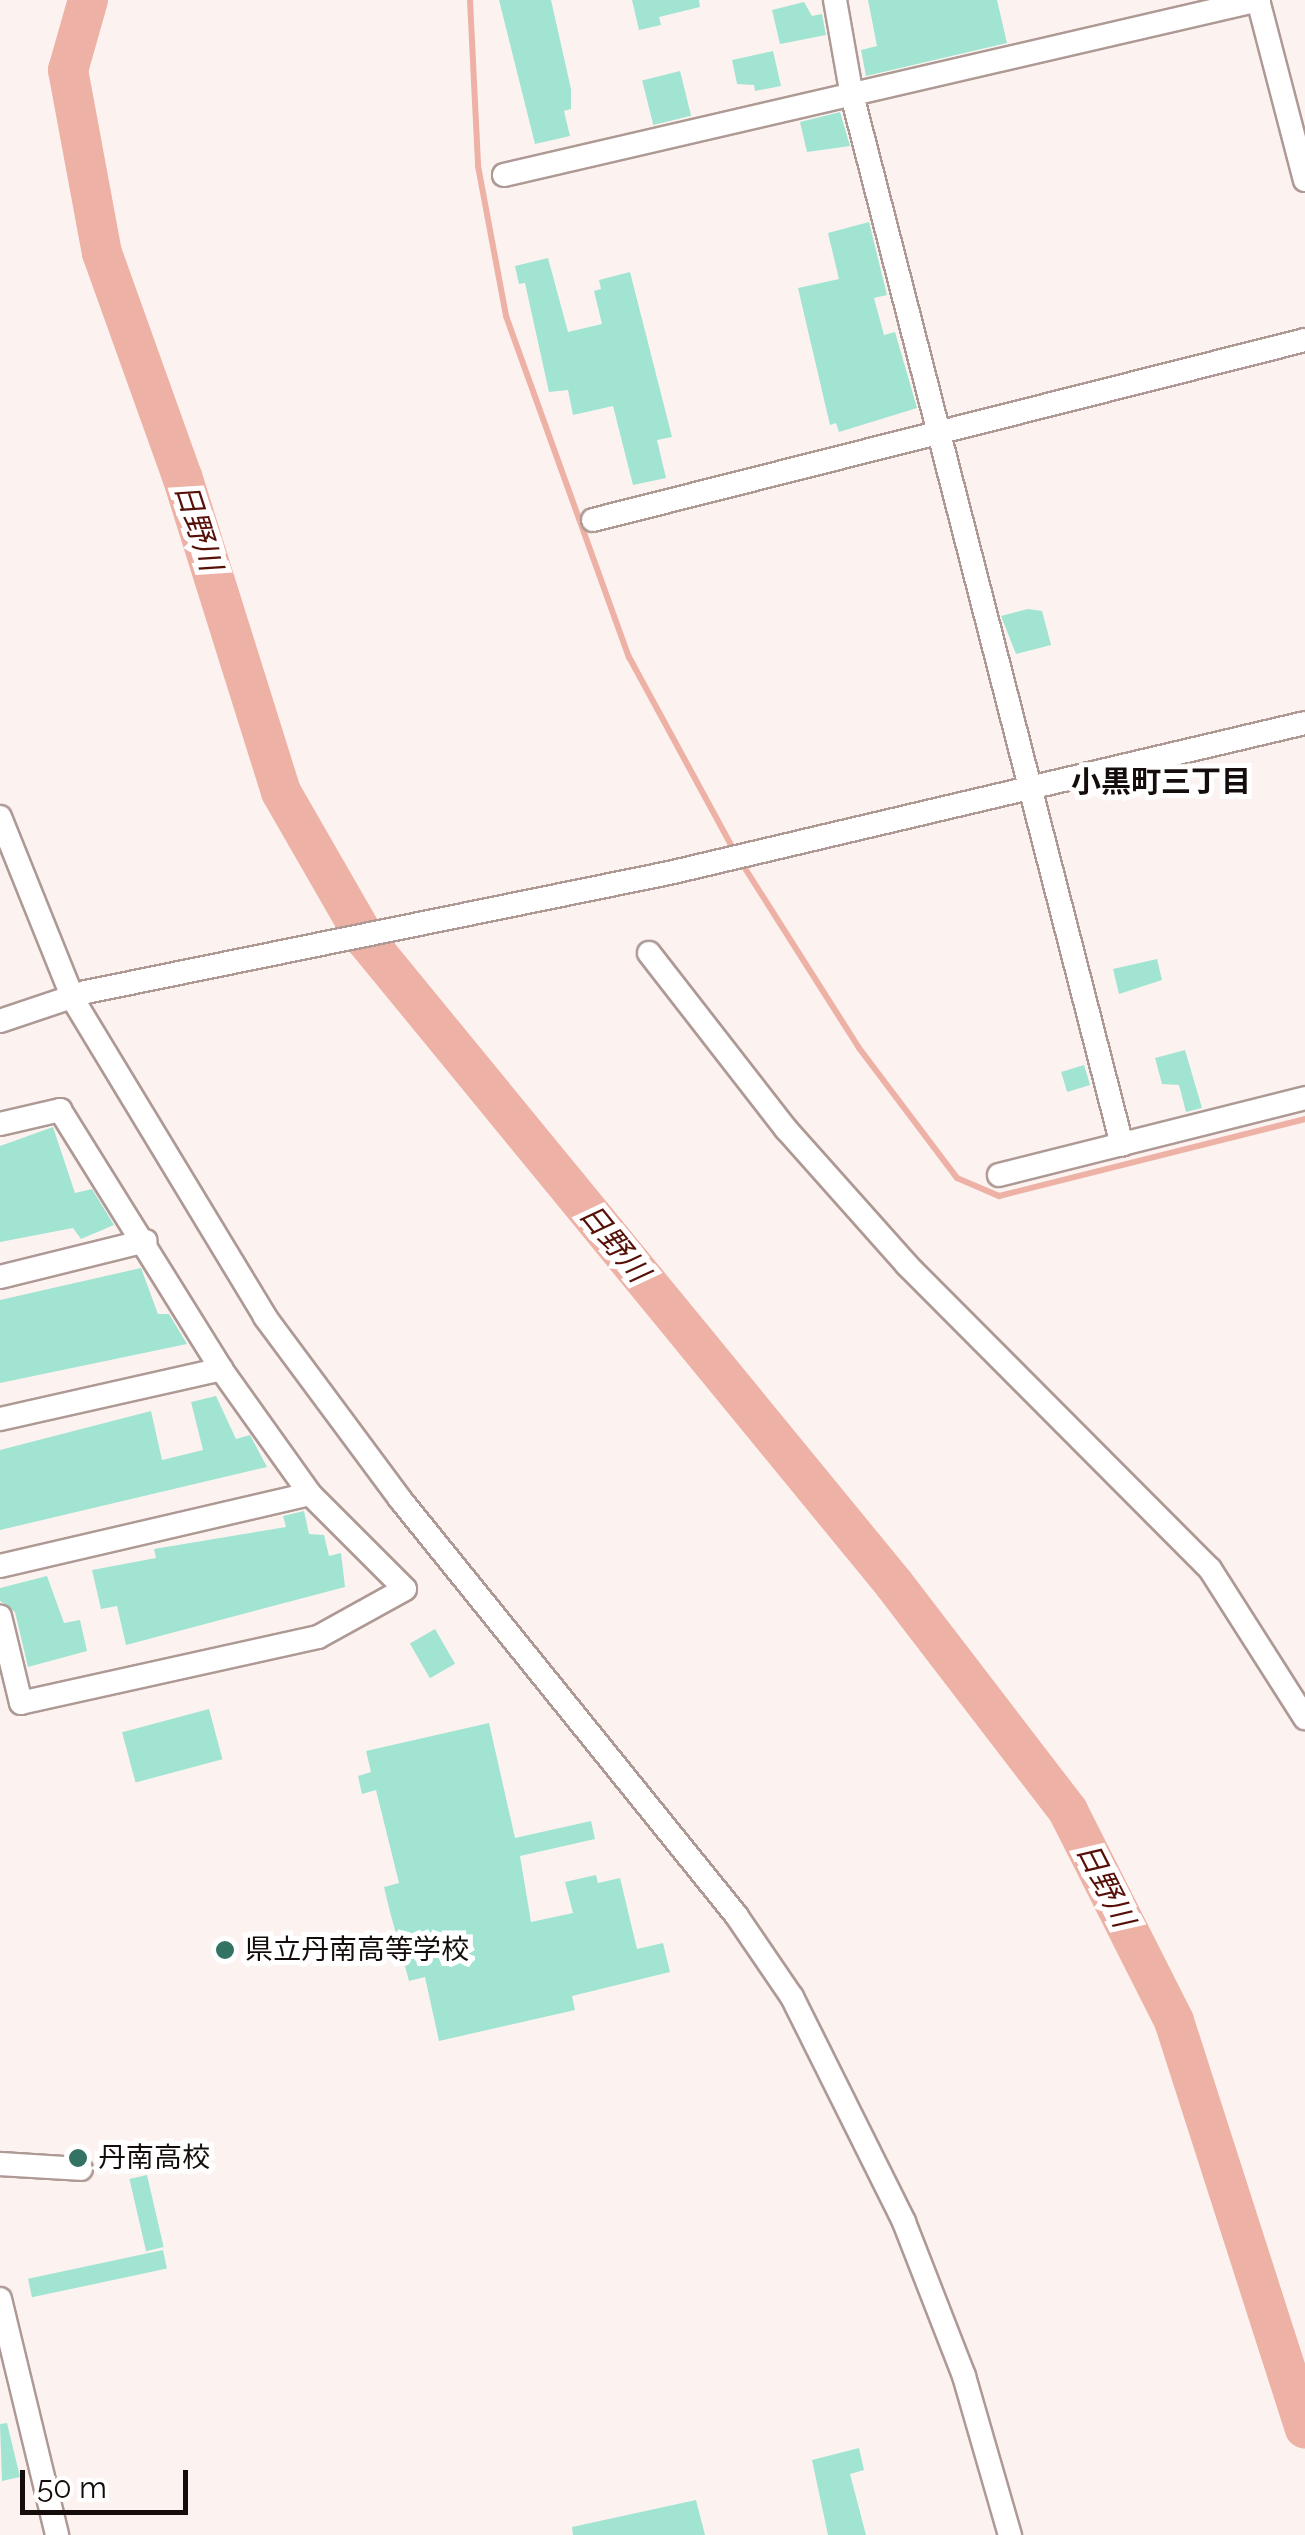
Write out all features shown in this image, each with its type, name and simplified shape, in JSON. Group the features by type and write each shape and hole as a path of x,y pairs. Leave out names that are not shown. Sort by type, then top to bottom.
{"street":[{"path":"835,0 851,91 1036,792 1122,1145"},
{"path":"504,176 851,91 1258,0 1305,180"},
{"path":"593,520 944,435 1305,340"},
{"path":"0,1022 80,996 669,874 1036,792 1305,723"},
{"path":"0,816 80,996 265,1317 400,1499 736,1915 792,1997 904,2222 964,2376 1010,2535"},
{"path":"649,954 786,1129 907,1265 1210,1569 1305,1718"},
{"path":"999,1175 1305,1098"},
{"path":"0,1124 60,1110 146,1241 221,1369 310,1494 405,1589 318,1637 20,1703 0,1616"},
{"path":"0,1277 146,1241"},
{"path":"0,1419 221,1369"},
{"path":"0,1566 310,1494"},
{"path":"0,2164 81,2169"},
{"path":"0,2299 9,2373 57,2535"}],"building":[{"path":"499,0 551,0 571,89 571,109 564,111 570,136 535,144"},
{"path":"632,0 699,0 700,7 659,17 661,25 639,30"},
{"path":"868,0 997,0 1007,43 866,76 861,50 877,46"},
{"path":"804,2 812,16 822,14 826,35 780,44 772,10"},
{"path":"773,51 781,86 755,91 754,85 737,84 732,60"},
{"path":"680,71 691,116 653,125 642,80"},
{"path":"840,112 850,146 807,152 800,122"},
{"path":"869,222 887,295 874,298 884,335 895,332 917,408 839,432 836,423 830,425 798,288 839,279 828,233"},
{"path":"548,258 568,332 602,324 594,291 601,289 599,280 630,272 672,437 657,440 666,478 633,485 613,406 573,415 568,390 549,392 525,283 519,284 515,266"},
{"path":"1028,609 1042,611 1051,645 1016,654 1001,616"},
{"path":"1157,959 1162,980 1119,994 1113,969"},
{"path":"1185,1050 1202,1108 1186,1112 1179,1085 1162,1084 1155,1058"},
{"path":"1084,1065 1090,1085 1067,1092 1061,1072"},
{"path":"53,1127 75,1193 92,1189 114,1225 81,1239 73,1228 0,1242 0,1146"},
{"path":"141,1268 158,1314 169,1314 187,1344 0,1383 0,1300"},
{"path":"216,1396 236,1439 250,1435 267,1467 0,1530 0,1450 151,1411 162,1460 203,1450 191,1402"},
{"path":"304,1511 309,1534 324,1535 329,1556 341,1553 345,1587 126,1645 117,1606 101,1609 92,1570 156,1558 154,1549 286,1527 283,1516"},
{"path":"47,1576 64,1623 80,1620 87,1651 28,1667 15,1612 0,1601 0,1588"},
{"path":"435,1629 455,1664 430,1678 410,1644"},
{"path":"209,1709 222,1759 136,1783 122,1732"},
{"path":"489,1723 515,1838 591,1821 595,1839 520,1856 531,1922 573,1913 565,1882 596,1875 598,1883 620,1878 637,1949 663,1943 670,1972 572,1996 575,2010 439,2041 425,1977 409,1981 390,1912 384,1887 399,1883 376,1790 362,1794 358,1776 371,1772 366,1751"},
{"path":"147,2175 164,2247 146,2251 129,2179"},
{"path":"163,2250 167,2269 32,2297 28,2279"},
{"path":"7,2423 20,2477 2,2481 0,2424"},
{"path":"859,2448 864,2470 850,2474 866,2535 828,2535 812,2460"},
{"path":"696,2500 705,2535 573,2535 572,2527"}],"waterway":[{"name":"日野川","path":"88,0 68,70 102,253 182,476 281,792 366,940 894,1584 1068,1811 1174,2021 1305,2428"},
{"path":"470,0 478,166 506,316 629,657 735,852"},
{"path":"741,862 859,1048 957,1178 999,1196 1305,1119"}],"place":[{"name":"県立丹南高等学校","path":"225,1950"},
{"name":"丹南高校","path":"78,2158"}],"district":[{"name":"小黒町三丁目","path":"1161,782"}]}
